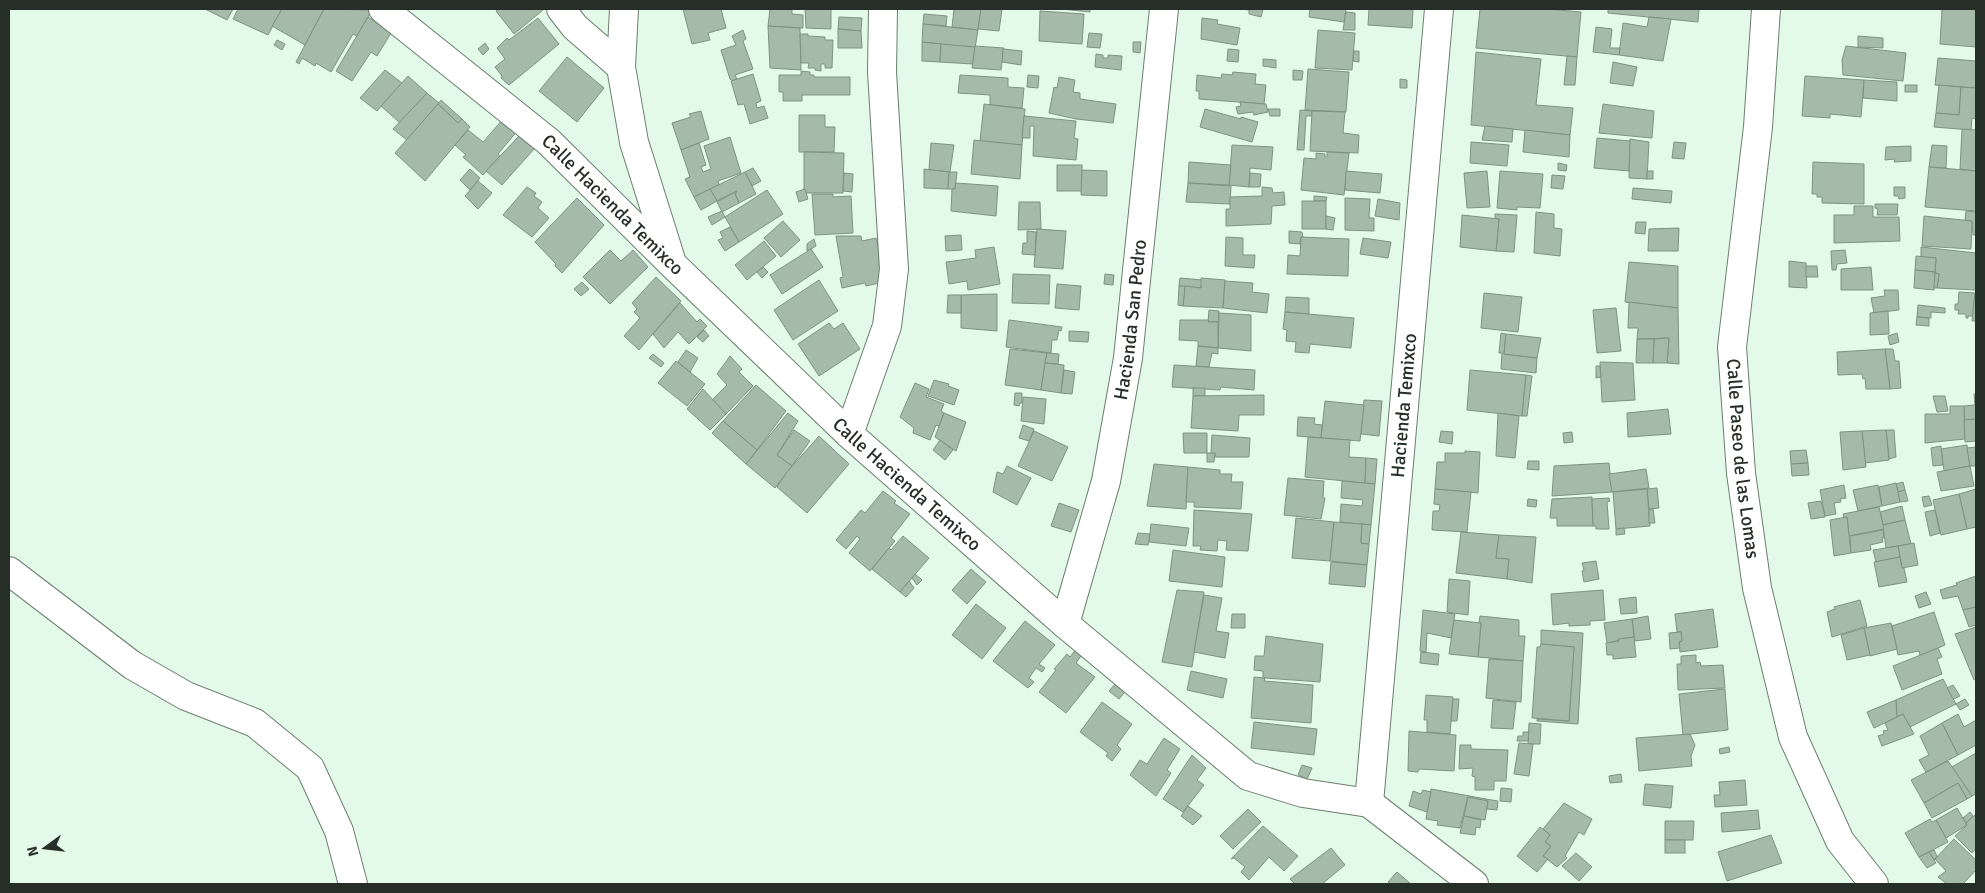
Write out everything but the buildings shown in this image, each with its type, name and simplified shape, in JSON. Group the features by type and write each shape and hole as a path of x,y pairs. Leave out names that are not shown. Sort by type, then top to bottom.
{"street":[{"name":"Calle Hacienda Temixco","path":"383,9 549,142 672,264 849,434 1065,624 1248,776 1303,793 1369,803 1474,884"},
{"path":"561,9 575,27 621,67"},
{"path":"624,9 621,67 634,142 672,264"},
{"path":"849,434 887,326 894,269 882,72 883,9"},
{"name":"Hacienda San Pedro","path":"1065,624 1106,481 1128,358 1164,9"},
{"name":"Hacienda Temixco","path":"1369,803 1439,9"},
{"name":"Calle Paseo de las Lomas","path":"1766,9 1758,127 1732,347 1740,473 1757,588 1793,737 1840,841 1874,884"},
{"path":"9,571 132,666 186,696 256,723 310,768 339,831 353,884"}]}
